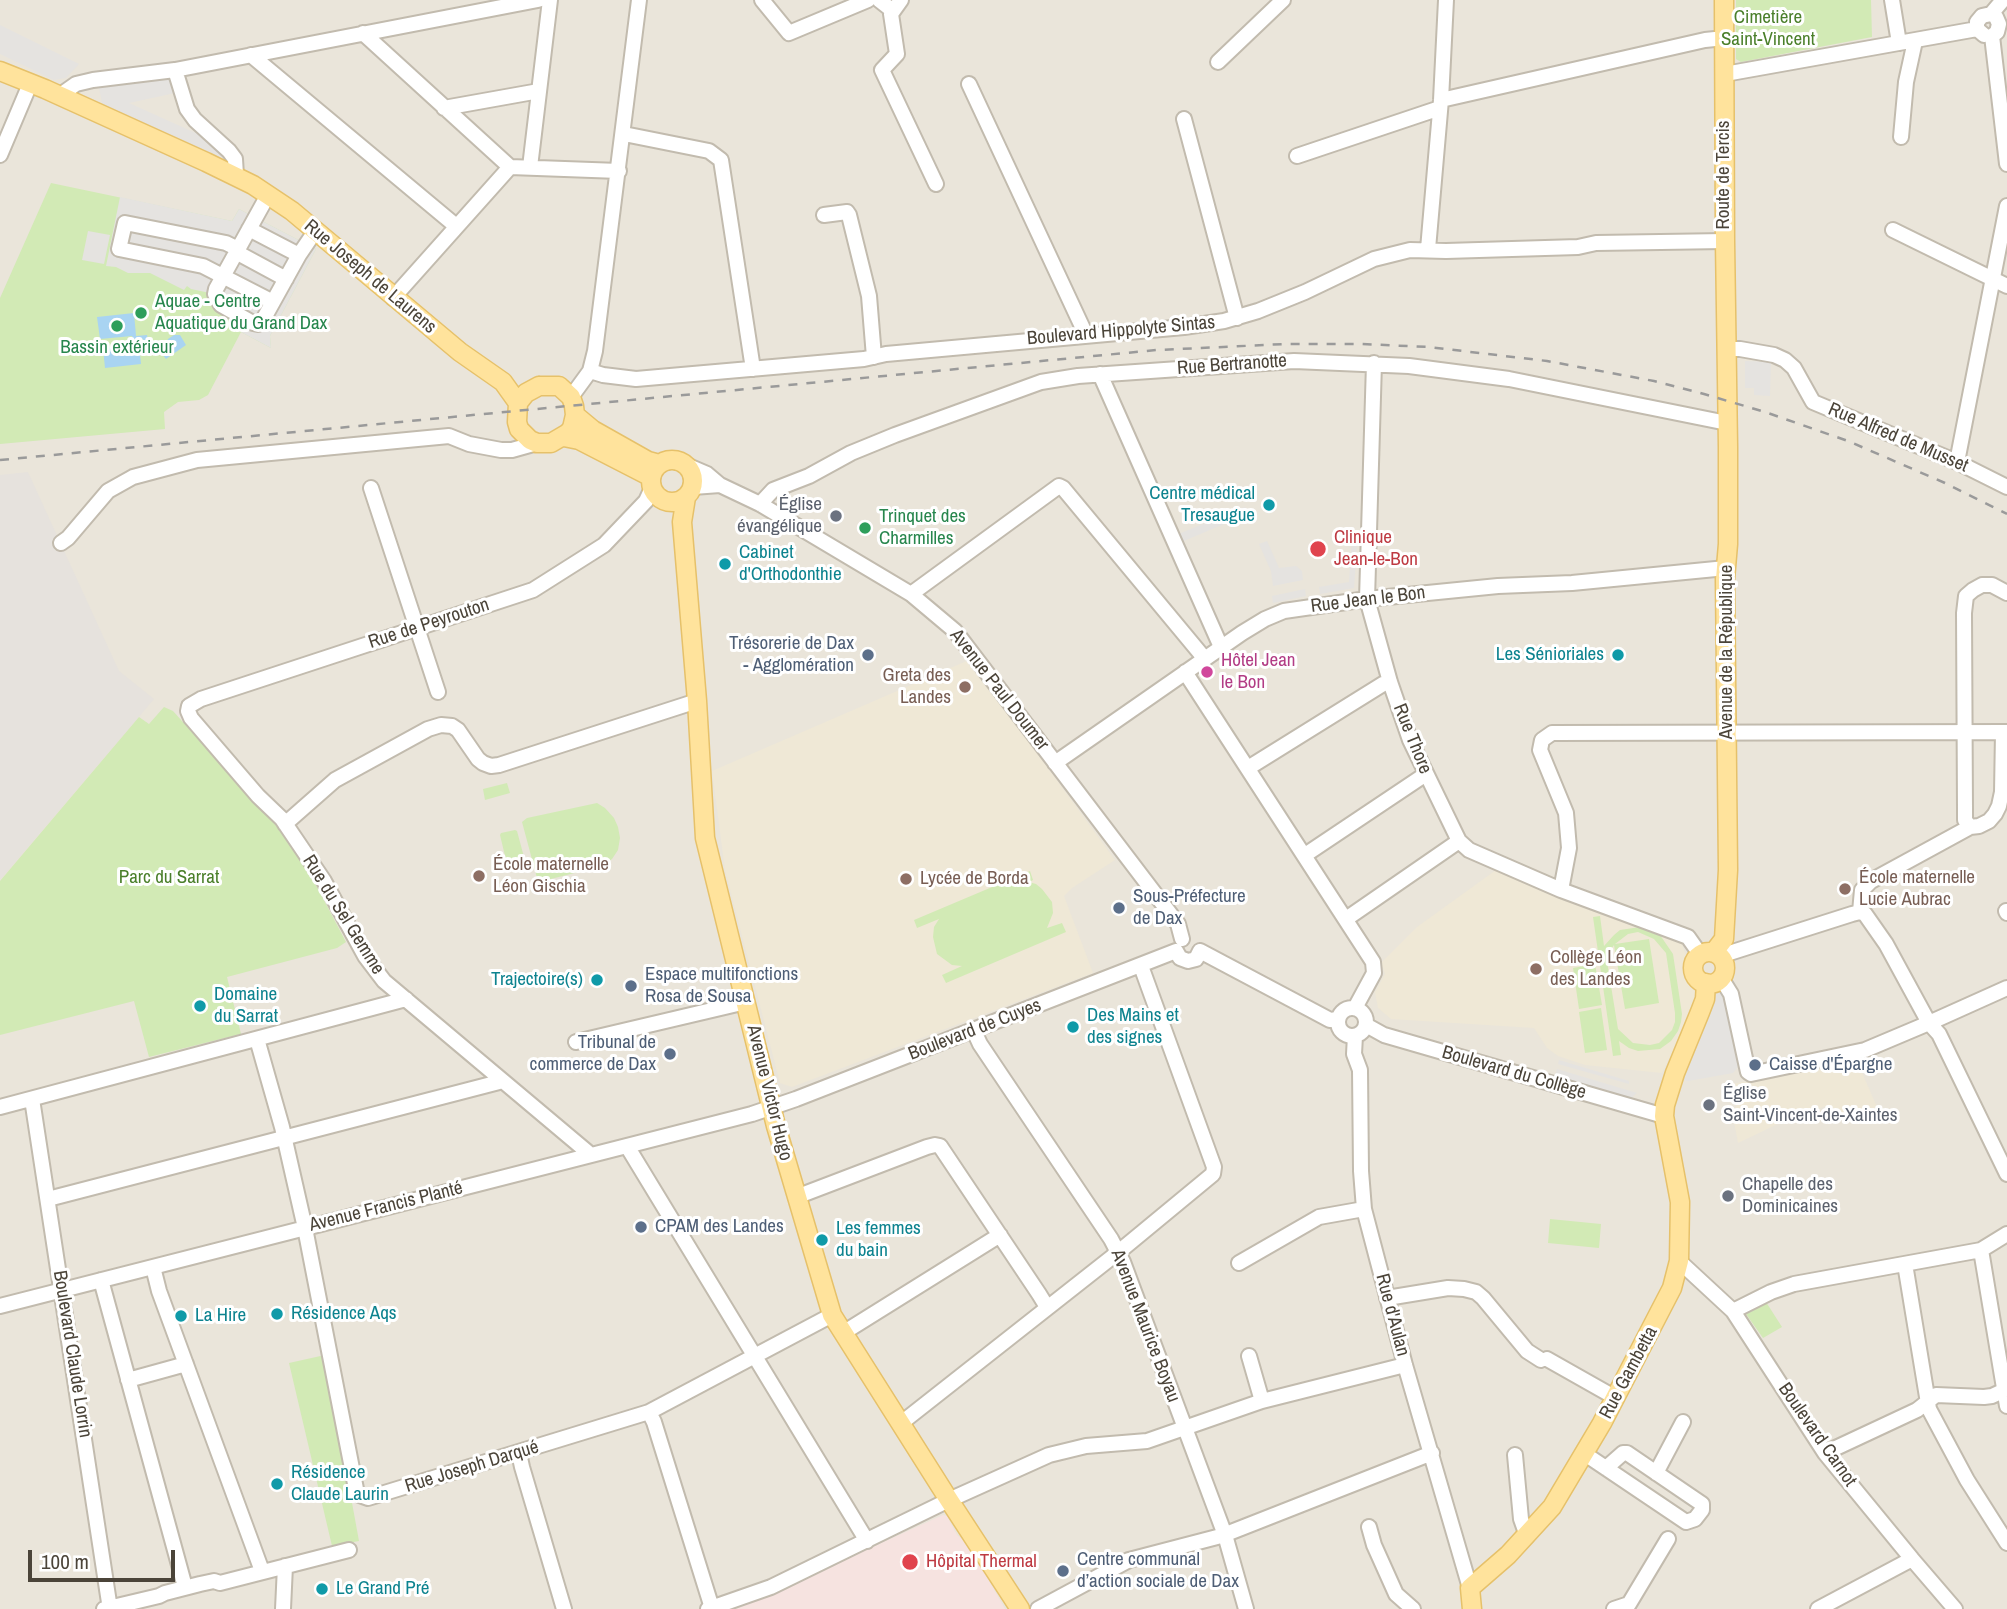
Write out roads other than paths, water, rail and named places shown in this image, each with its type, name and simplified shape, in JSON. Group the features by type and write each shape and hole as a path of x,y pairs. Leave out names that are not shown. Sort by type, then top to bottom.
{"main road":[{"name":"Route de Tercis","path":"1724,0 1726,349"},
{"name":"Rue Joseph de Laurens","path":"0,71 236,175 268,195 316,230 393,298 460,352 503,382 519,403"},
{"name":"Avenue de la République","path":"1711,954 1724,939 1726,928 1726,349"},
{"name":"Rue Joseph de Laurens","path":"503,382 531,389"},
{"path":"569,400 572,428 564,437 551,443 537,443 519,429 519,403 531,389 539,386 569,400 593,430 648,461 656,488 682,522"},
{"path":"564,437 579,440 656,488 679,502 690,492 694,478 686,465 673,460 656,488"},
{"name":"Avenue Victor Hugo","path":"690,492 682,522 705,838 796,1197 832,1315 1020,1609"},
{"path":"1664,1116 1675,1073 1705,999 1714,981 1724,974 1725,964 1711,954 1694,963 1693,968 1697,978 1714,981"},
{"name":"Rue Gambetta","path":"1470,1588 1527,1536 1552,1507 1616,1398 1672,1288 1679,1261 1680,1202 1664,1116"},
{"path":"1470,1588 1472,1609"}],"street":[{"path":"59,96 76,84 93,80 177,76 251,55 538,0"},
{"path":"530,167 550,0"},
{"path":"569,400 588,373 595,351 639,0"},
{"path":"762,0 789,33 868,0"},
{"path":"879,0 897,6 891,14 897,54 882,70 936,184"},
{"path":"1218,62 1283,0"},
{"path":"1428,249 1441,104 1446,0"},
{"path":"1892,0 1899,43"},
{"path":"1991,14 2003,0"},
{"path":"1977,29 1979,18 1985,14 1991,14 1998,20 2007,164"},
{"path":"1725,74 1977,29"},
{"path":"1977,29 1983,35 1999,32"},
{"path":"363,33 510,167 619,171"},
{"path":"1297,156 1441,104 1705,40 1725,38"},
{"path":"1901,137 1906,82 1915,41"},
{"path":"251,55 456,226"},
{"path":"177,76 190,114 235,159 236,175"},
{"path":"0,155 30,84"},
{"path":"969,84 1086,335"},
{"path":"444,108 539,91"},
{"path":"1184,119 1237,318"},
{"path":"624,134 709,151 721,160 753,369"},
{"path":"393,298 510,167"},
{"path":"268,195 216,289 220,305 258,324 263,320 316,230"},
{"path":"1957,462 2000,283 2007,206"},
{"path":"824,215 847,212 849,215 869,296 874,357"},
{"path":"274,302 203,266 119,249 125,223 226,243 286,279"},
{"path":"249,229 299,255"},
{"path":"1893,230 2000,283"},
{"name":"Boulevard Hippolyte Sintas","path":"588,373 636,379 1184,327 1237,318 1305,292 1374,259 1410,250 1725,241"},
{"name":"Rue Alfred de Musset","path":"1726,349 1774,355 1785,360 1794,368 1813,402 1957,462 2007,487"},
{"name":"Rue Bertranotte","path":"760,505 773,490 895,435 1051,379 1100,374 1294,361 1374,363 1508,379 1727,423"},
{"name":"Rue Thore","path":"1374,363 1367,599 1390,682 1410,740 1459,841"},
{"path":"1100,374 1221,647"},
{"path":"501,450 519,429"},
{"path":"61,543 108,491 133,477 197,460 449,436 469,444 501,450 537,443"},
{"name":"Avenue Paul Doumer","path":"686,465 707,474 720,485 760,505 911,594 955,631 1178,923 1179,945"},
{"path":"690,492 720,485"},
{"path":"911,594 1059,486 1205,659"},
{"path":"371,488 438,692"},
{"name":"Rue de Peyrouton","path":"189,706 201,699 533,590 604,545 656,488"},
{"name":"Rue Jean le Bon","path":"1055,763 1221,647 1265,619 1284,611 1367,599 1498,586 1572,583 1726,568"},
{"path":"1970,827 1965,820 1966,597 1982,585 1992,585 2007,593"},
{"path":"1185,672 1373,962 1374,973 1355,1008 1342,1011 1338,1019 1342,1032 1350,1036 1362,1032 1366,1025 1365,1016 1355,1008"},
{"path":"1248,768 1390,682"},
{"path":"285,824 335,780 428,729 442,725 452,726 458,730 478,759 491,766 696,701"},
{"name":"Rue du Sel Gemme","path":"189,706 191,718 285,824 324,881 365,956 384,981 591,1155"},
{"path":"1561,890 1569,848 1566,813 1539,750 1542,740 1552,733 2005,732 2002,792 1999,806 1989,821 1970,827 1871,881 1862,890 1860,912"},
{"path":"1305,855 1426,774"},
{"path":"1346,919 1459,841 1469,850 1561,890 1688,937 1711,954 1860,912 1866,914 1929,1023 1939,1034 2005,1166"},
{"path":"1179,945 1189,937 1197,940 1200,951 1330,1020 1338,1019"},
{"name":"Boulevard de Cuyes","path":"773,1108 1142,965 1179,945"},
{"path":"900,1424 1211,1177 1214,1170 1142,965"},
{"path":"1714,981 1731,994 1748,1072 1751,1074 1865,1049 2007,988"},
{"path":"0,1107 406,999"},
{"path":"576,1042 746,1002"},
{"name":"Boulevard du Collège","path":"1366,1025 1384,1035 1664,1116"},
{"name":"Avenue Maurice Boyau","path":"974,1031 1118,1252 1225,1535 1246,1609"},
{"name":"Rue d'Aulan","path":"1355,1036 1354,1054 1360,1070 1364,1209 1405,1365 1470,1588"},
{"path":"257,1039 305,1228"},
{"path":"48,1199 503,1081"},
{"name":"Boulevard Claude Lorrin","path":"32,1099 108,1608"},
{"name":"Avenue Francis Planté","path":"0,1306 773,1108"},
{"path":"796,1197 935,1145 940,1146 1047,1307"},
{"path":"627,1146 867,1541"},
{"path":"1238,1264 1319,1217 1364,1209"},
{"name":"Rue Joseph Darqué","path":"305,1228 357,1494 368,1498 649,1412 832,1315"},
{"path":"1733,1311 1794,1284 1981,1250 2007,1234"},
{"path":"843,1334 1000,1235"},
{"path":"1981,1250 2007,1406"},
{"name":"Boulevard Carnot","path":"1679,1261 1733,1311 1825,1453 1955,1609"},
{"path":"1905,1264 1929,1409 1967,1480 2007,1543"},
{"path":"153,1267 159,1291 262,1571"},
{"path":"101,1280 185,1587"},
{"path":"1387,1298 1448,1288 1476,1292 1527,1351 1616,1398"},
{"path":"1249,1356 1262,1401"},
{"path":"128,1380 186,1364"},
{"path":"649,1412 710,1608 771,1587 948,1500 1049,1455 1086,1446 1147,1441 1262,1401 1405,1365"},
{"path":"1825,1453 1908,1414 1936,1395 1984,1397 2005,1390"},
{"path":"1656,1473 1683,1422"},
{"path":"519,1452 565,1609"},
{"path":"1585,1454 1686,1522 1695,1519 1702,1510 1702,1504 1627,1453 1623,1453 1606,1468"},
{"path":"1038,1609 1129,1560 1225,1535 1432,1454"},
{"path":"1515,1455 1521,1518 1527,1536"},
{"path":"1369,1527 1396,1594 1413,1609"},
{"path":"1614,1609 1629,1604 1668,1539"},
{"path":"108,1608 185,1587 214,1581 220,1583 349,1550"},
{"path":"1818,1609 1912,1559"},
{"path":"283,1609 285,1566"}],"water":[{"name":"Bassin extérieur","path":"134,313 136,336 147,335 148,341 133,339 132,336 100,339 97,317"},
{"path":"180,335 186,345 166,359 162,354 168,339"},
{"path":"139,345 141,364 105,368 103,348"}],"railway":[{"path":"0,460 1157,350 1286,344 1362,344 1429,347 1547,361 1654,381 1704,394 1848,441 1945,483 2007,514"}],"place":[{"name":"Aquae - Centre Aquatique du Grand Dax","path":"141,313"},
{"name":"Bassin extérieur","path":"117,326"},
{"name":"Centre médical Tresaugue","path":"1269,505"},
{"name":"Église évangélique","path":"836,516"},
{"name":"Trinquet des Charmilles","path":"865,528"},
{"name":"Clinique Jean-le-Bon","path":"1318,549"},
{"name":"Cabinet d'Orthodonthie","path":"725,564"},
{"name":"Trésorerie de Dax - Agglomération","path":"868,655"},
{"name":"Les Sénioriales","path":"1618,655"},
{"name":"Hôtel Jean le Bon","path":"1207,672"},
{"name":"Greta des Landes","path":"965,687"},
{"name":"École maternelle Léon Gischia","path":"479,876"},
{"name":"Lycée de Borda","path":"906,879"},
{"name":"École maternelle Lucie Aubrac","path":"1845,889"},
{"name":"Sous-Préfecture de Dax","path":"1119,908"},
{"name":"Collège Léon des Landes","path":"1536,969"},
{"name":"Trajectoire(s)","path":"597,980"},
{"name":"Espace multifonctions Rosa de Sousa","path":"631,986"},
{"name":"Domaine du Sarrat","path":"200,1006"},
{"name":"Des Mains et des signes","path":"1073,1027"},
{"name":"Tribunal de commerce de Dax","path":"670,1054"},
{"name":"Caisse d'Épargne","path":"1755,1065"},
{"name":"Église Saint-Vincent-de-Xaintes","path":"1709,1105"},
{"name":"Chapelle des Dominicaines","path":"1728,1196"},
{"name":"CPAM des Landes","path":"641,1227"},
{"name":"Les femmes du bain","path":"822,1240"},
{"name":"Résidence Aqs","path":"277,1314"},
{"name":"La Hire","path":"181,1316"},
{"name":"Résidence Claude Laurin","path":"277,1484"},
{"name":"Hôpital Thermal","path":"910,1562"},
{"name":"Centre communal d’action sociale de Dax","path":"1063,1571"},
{"name":"Le Grand Pré","path":"322,1589"}],"park label":[{"name":"Cimetière Saint-Vincent","path":"1768,29"},
{"name":"Parc du Sarrat","path":"169,878"}]}
